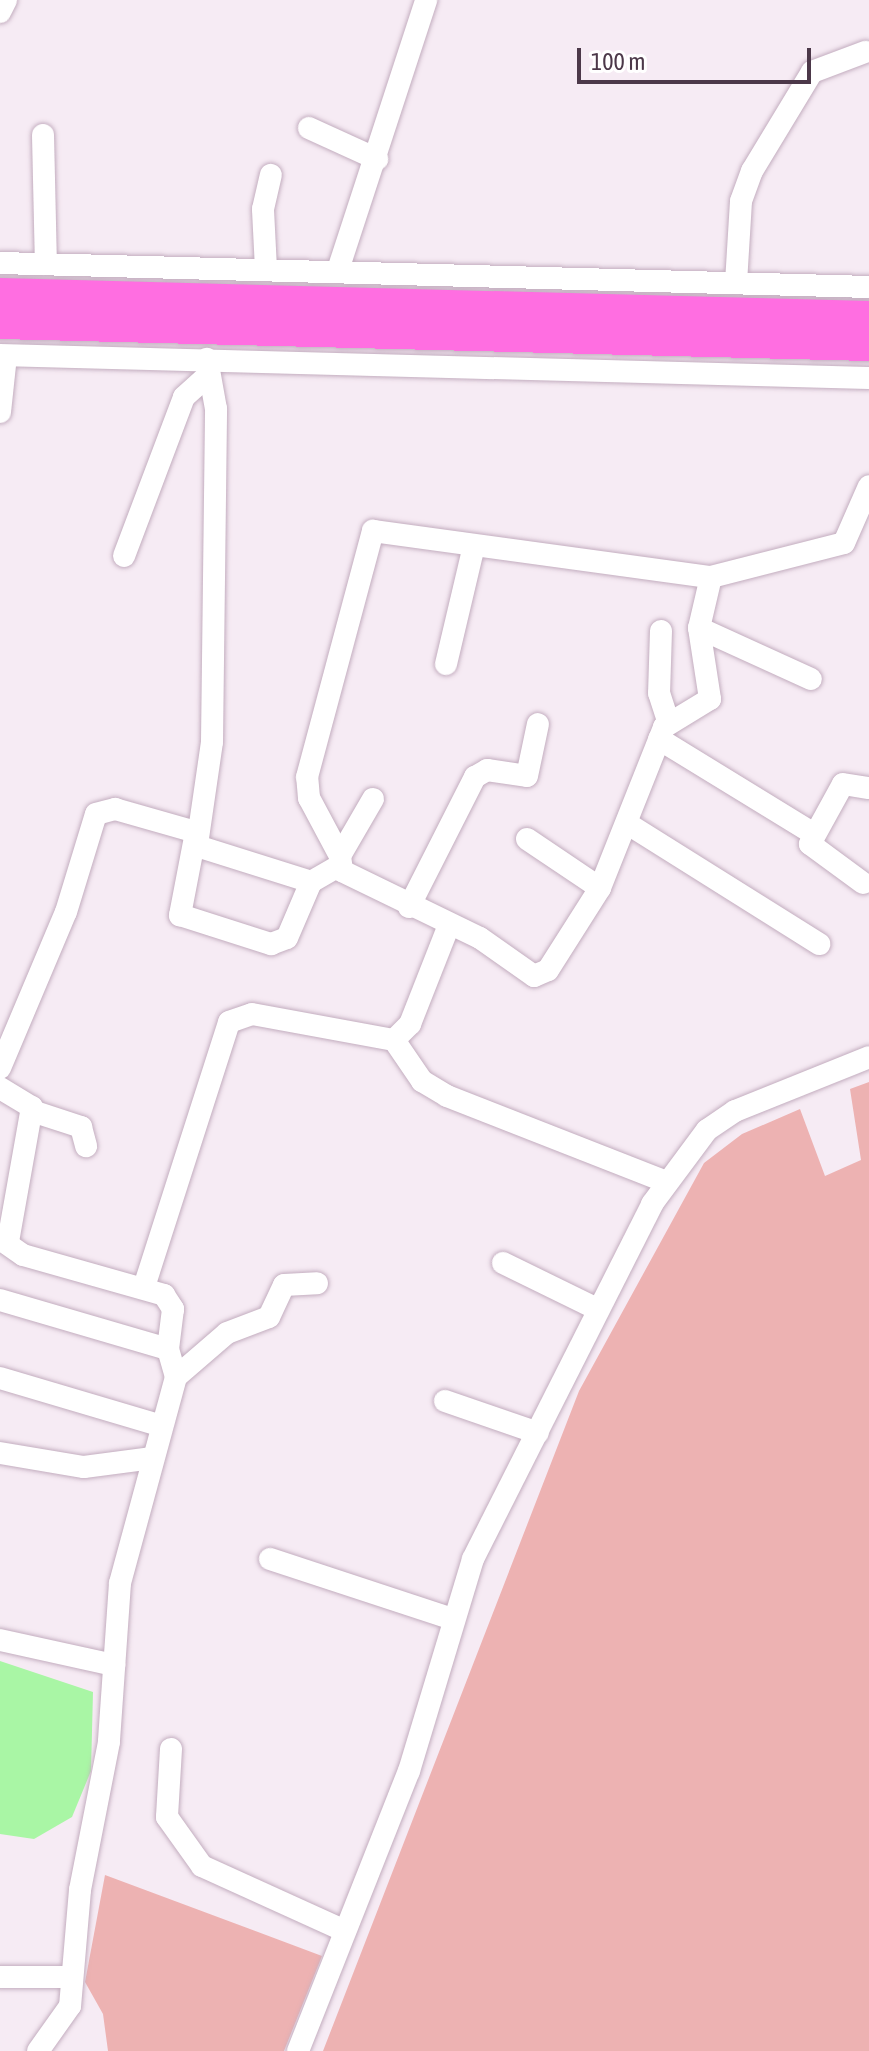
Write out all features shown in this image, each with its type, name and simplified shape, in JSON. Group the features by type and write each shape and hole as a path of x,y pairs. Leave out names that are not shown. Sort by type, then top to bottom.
{"highway":[{"path":"0,294 869,317"},
{"path":"0,323 869,345"}],"street":[{"path":"0,12 6,0"},
{"path":"338,270 377,159 426,0"},
{"path":"736,283 741,201 766,145 812,72 865,52"},
{"path":"309,128 377,159"},
{"path":"43,135 46,264"},
{"path":"266,269 263,209 271,175"},
{"path":"0,263 869,287"},
{"path":"0,412 3,356 207,367 869,378"},
{"path":"124,556 184,397 207,367"},
{"path":"207,367 216,409 212,742 198,842 180,909 188,922 281,943 311,882 340,861 373,799"},
{"path":"661,631 659,693 664,730 600,888 539,977 449,925 409,907 340,861 309,798 307,777 367,536 381,530 473,550 711,577 844,543 869,486"},
{"path":"446,664 473,550"},
{"path":"664,730 712,692 699,628 711,577"},
{"path":"699,628 811,679"},
{"path":"409,907 475,777 487,770 527,776 538,724"},
{"path":"664,730 814,834"},
{"path":"863,883 813,851 814,834 843,784 869,788"},
{"path":"0,1068 66,912 96,814 115,809 189,828 198,842 311,882"},
{"path":"628,824 819,944"},
{"path":"527,839 600,888"},
{"path":"394,1040 410,1024 449,925"},
{"path":"144,1287 234,1017 394,1040 422,1081 447,1096 666,1182"},
{"path":"298,2051 409,1771 452,1619 473,1559 538,1433 595,1308 666,1182 707,1130 735,1111 869,1057"},
{"path":"0,1088 29,1102 32,1111 9,1170 4,1240 23,1255 144,1287 170,1301 168,1349 176,1377 125,1556 109,1742 70,1977 68,2014 38,2051"},
{"path":"32,1111 81,1127 86,1146"},
{"path":"503,1263 595,1308"},
{"path":"176,1377 227,1333 269,1317 284,1285 317,1283"},
{"path":"0,1300 168,1349"},
{"path":"0,1378 162,1426"},
{"path":"445,1401 538,1433"},
{"path":"0,1453 84,1467 152,1458"},
{"path":"270,1559 452,1619"},
{"path":"0,1640 114,1665"},
{"path":"171,1749 167,1817 202,1866 223,1882 345,1931"},
{"path":"0,1977 70,1977"}],"shaded area":[{"path":"869,1082 869,2051 323,2051 579,1391 704,1163 742,1134 800,1109 825,1176 861,1160 850,1089"},
{"path":"0,1661 93,1692 91,1771 72,1817 34,1839 0,1834"},
{"path":"105,1875 322,1956 284,2051 108,2051 103,2014 85,1982"}]}
